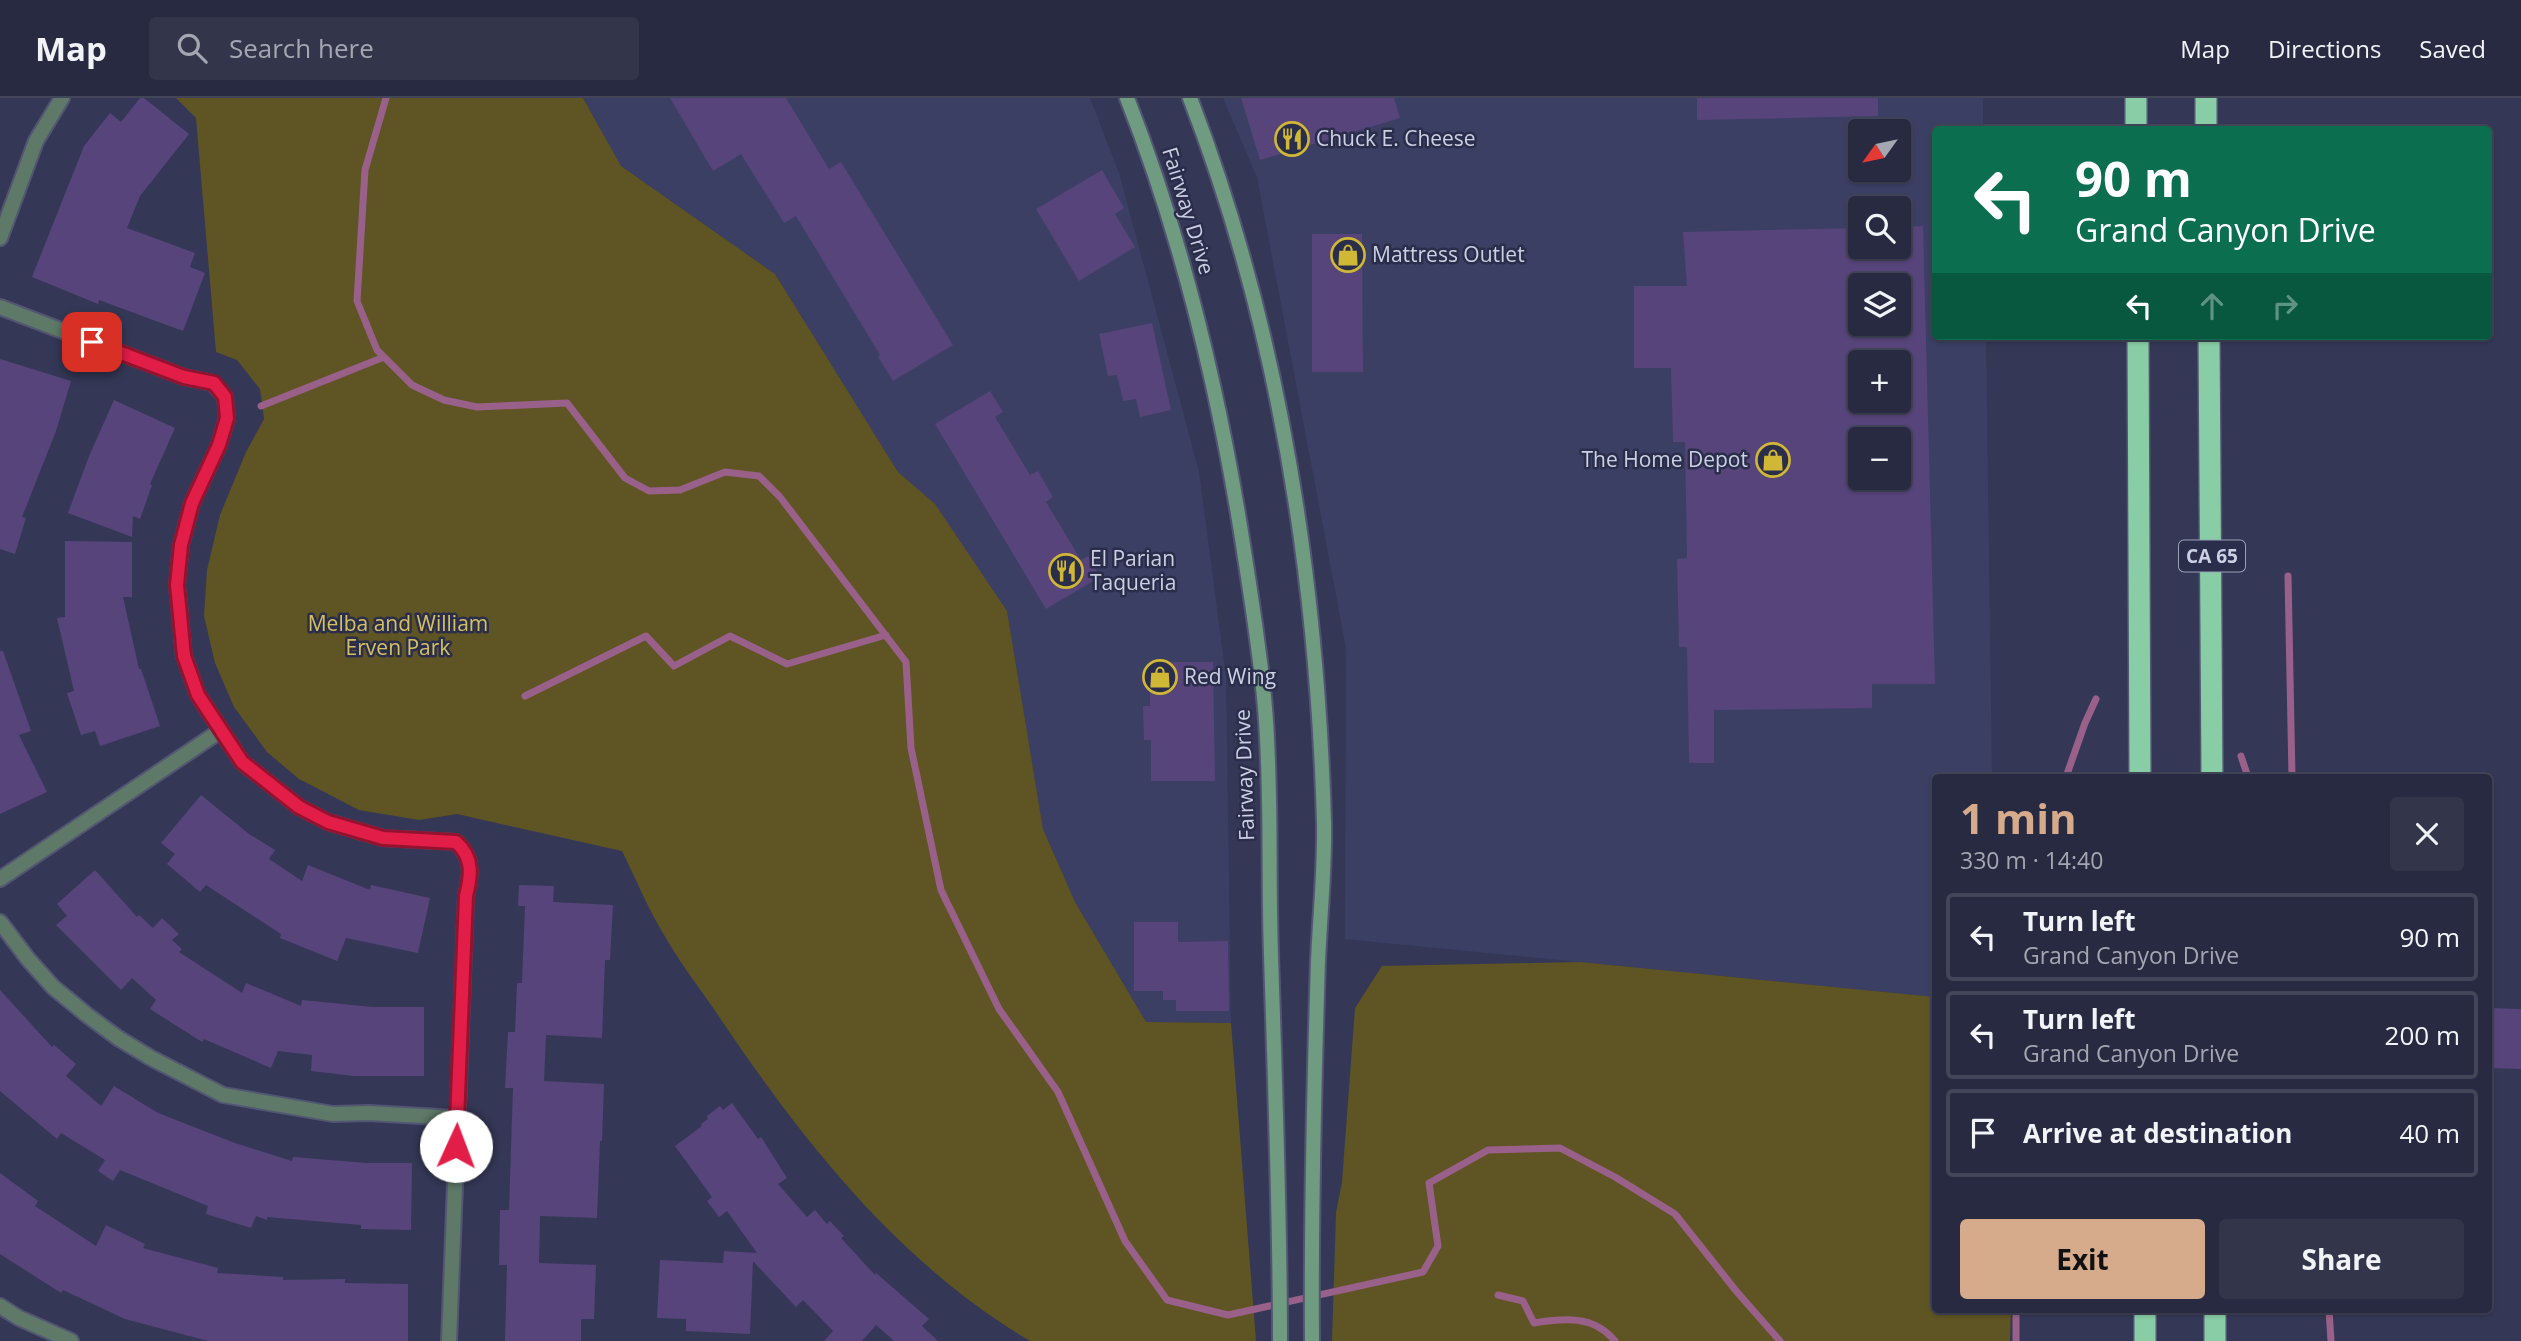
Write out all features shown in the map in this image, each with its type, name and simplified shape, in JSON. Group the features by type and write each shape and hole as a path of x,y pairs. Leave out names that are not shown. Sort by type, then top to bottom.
{"highway":[{"path":"2136,98 2136,126"},
{"path":"2206,98 2206,126"},
{"path":"2138,340 2140,774"},
{"name":"CA 65","path":"2209,340 2212,774"},
{"path":"2145,1313 2145,1341"},
{"path":"2215,1313 2215,1341"}],"main road":[{"name":"Fairway Drive","path":"1127,98 1148,151 1202,334 1220,415 1252,598 1268,742 1280,1341"},
{"name":"Fairway Drive","path":"1190,98 1231,214 1260,320 1293,479 1315,654 1324,866 1318,958 1311,1241 1312,1341"}],"street":[{"path":"0,238 36,141 62,98"},
{"path":"0,307 184,377 214,383 225,397 227,418 219,445 192,503 181,545 177,585 184,656 198,695 242,762 299,807 328,822 383,838 456,842 469,858 471,876 466,896 449,1341"},
{"path":"0,879 220,732"},
{"path":"0,922 27,959 53,987 87,1015 151,1058 223,1095 333,1114 369,1113 457,1118"},
{"path":"0,1306 19,1318 71,1341"}],"shaded area":[{"path":"583,98 1090,98 1119,173 1199,472 1226,677 1231,1023 1146,1022 1075,902 1043,829 1007,611 935,505 898,472 775,274 621,166"},
{"path":"1223,98 1983,98 1983,126 1932,126 1932,340 1986,340 1992,774 1932,774 1932,997 1345,939 1346,648 1257,177"}],"green space":[{"name":"Melba and William Erven Park","path":"176,98 583,98 621,166 775,274 898,472 935,504 1007,611 1043,829 1075,902 1146,1022 1231,1023 1256,1341 1030,1341 982,1310 937,1274 895,1236 817,1151 748,1059 666,939 622,851 457,814 419,820 359,810 299,779 267,752 234,707 215,663 204,616 207,570 220,515 246,452 264,419 260,389 237,360 216,352 196,118"},
{"path":"1580,962 1932,997 1932,1313 2011,1313 2010,1341 1332,1341 1336,1213 1342,1182 1355,1008 1382,966"}],"building":[{"path":"140,98 144,98 189,134 140,196 127,228 195,253 190,267 205,273 183,331 99,300 98,304 32,277 84,146 110,113 121,122"},
{"path":"670,98 786,98 829,169 841,162 953,345 893,381 796,216 784,223 741,154 713,171"},
{"name":"Chuck E. Cheese","path":"1241,98 1394,98 1400,118 1260,160"},
{"path":"1697,98 1878,98 1878,116 1697,120"},
{"path":"1102,170 1124,208 1115,214 1135,247 1079,281 1036,209"},
{"name":"The Home Depot","path":"1911,226 1923,226 1935,684 1872,684 1872,708 1714,710 1714,763 1689,763 1687,647 1679,647 1677,559 1687,558 1685,442 1673,442 1671,368 1634,368 1634,286 1687,286 1683,232 1848,228 1848,259 1911,259"},
{"path":"1312,234 1362,234 1363,372 1312,372"},
{"path":"1152,323 1171,410 1140,417 1136,399 1123,401 1117,375 1108,376 1099,334"},
{"path":"0,359 71,381 56,431 22,517 26,518 15,554 0,549"},
{"path":"990,391 1003,412 995,417 1030,475 1038,471 1053,497 1046,502 1081,560 1088,556 1100,577 1046,609 935,424"},
{"path":"114,400 175,428 150,484 152,485 140,519 133,516 132,537 68,513"},
{"path":"65,541 132,542 132,597 123,597 139,669 160,726 100,746 95,731 81,735 67,693 74,691 57,618 65,617"},
{"path":"0,651 3,651 31,731 19,735 47,792 0,814"},
{"path":"1150,662 1213,662 1215,781 1151,781 1151,740 1144,740 1143,706 1150,706"},
{"path":"201,795 249,834 275,850 269,859 302,881 308,865 370,890 371,885 430,898 418,953 346,938 337,961 280,938 281,934 206,885 200,892 167,864 175,854 161,843"},
{"path":"95,870 137,917 139,915 153,928 162,918 179,934 172,940 182,949 179,952 242,993 246,983 301,1006 302,1000 372,1007 424,1007 424,1076 354,1076 311,1071 312,1055 278,1051 271,1068 204,1039 202,1042 150,1009 156,1000 132,978 121,990 56,925 67,916 57,904"},
{"path":"519,885 554,886 553,902 613,905 610,960 605,960 602,1038 546,1035 544,1081 604,1084 597,1218 540,1216 539,1263 596,1265 594,1319 581,1319 581,1341 505,1341 507,1265 499,1265 500,1210 509,1210 513,1088 505,1088 508,1032 515,1032 517,983 522,983 525,906 518,906"},
{"path":"1134,922 1178,922 1178,942 1228,941 1229,1011 1176,1011 1176,1000 1163,1000 1163,991 1134,991"},
{"path":"0,990 52,1047 54,1045 76,1064 66,1076 101,1106 114,1086 158,1113 235,1143 292,1161 293,1157 367,1163 412,1163 411,1230 361,1229 361,1225 267,1217 267,1220 256,1216 251,1228 206,1214 208,1206 120,1170 113,1181 98,1171 105,1160 61,1133 57,1139 0,1091"},
{"path":"2492,1008 2521,1009 2521,1069 2492,1068"},
{"path":"732,1103 758,1139 761,1137 787,1178 778,1184 807,1217 815,1210 827,1224 830,1221 844,1236 841,1238 875,1275 876,1273 929,1319 922,1326 938,1341 894,1341 876,1325 862,1341 824,1341 833,1331 803,1300 796,1307 753,1261 750,1334 686,1331 686,1319 657,1318 660,1260 723,1263 724,1251 757,1253 727,1211 719,1217 707,1201 712,1197 675,1146 702,1126 708,1119 707,1116 720,1106 723,1110"},
{"path":"0,1173 38,1201 35,1206 96,1246 106,1225 145,1244 143,1248 218,1268 217,1273 283,1277 283,1280 345,1279 345,1283 408,1284 408,1341 208,1341 125,1319 63,1290 61,1293 0,1254"}],"waterway":[{"path":"386,98 365,170 357,301 377,350 412,385 444,400 477,407 567,403 625,478 649,491 680,490 725,472 759,476 780,497 906,662 911,748 941,890 999,1009 1058,1092 1125,1241 1167,1300 1228,1315 1423,1272 1438,1246 1429,1183 1488,1150 1560,1148 1615,1177 1675,1214 1780,1341"},
{"path":"261,406 384,357"},
{"path":"2288,576 2292,774"},
{"path":"525,696 646,636 674,666 730,636 787,664 886,635"},
{"path":"2067,774 2096,699"},
{"path":"2241,756 2247,774"},
{"path":"1498,1295 1523,1301 1534,1323 1578,1320 1598,1327 1615,1341"},
{"path":"2016,1313 2016,1341"},
{"path":"2329,1313 2331,1341"}],"place":[{"name":"Chuck E. Cheese","path":"1292,139"},
{"name":"Mattress Outlet","path":"1348,255"},
{"name":"The Home Depot","path":"1773,460"},
{"name":"El Parian Taqueria","path":"1066,571"},
{"name":"Red Wing","path":"1160,677"}],"route":[{"path":"92,342 184,377 214,383 225,397 227,418 219,445 192,503 181,545 177,585 184,656 198,695 220,732 242,762 272,787 299,807 328,822 383,838 456,842 469,858 471,876 466,896 456,1146"}]}
